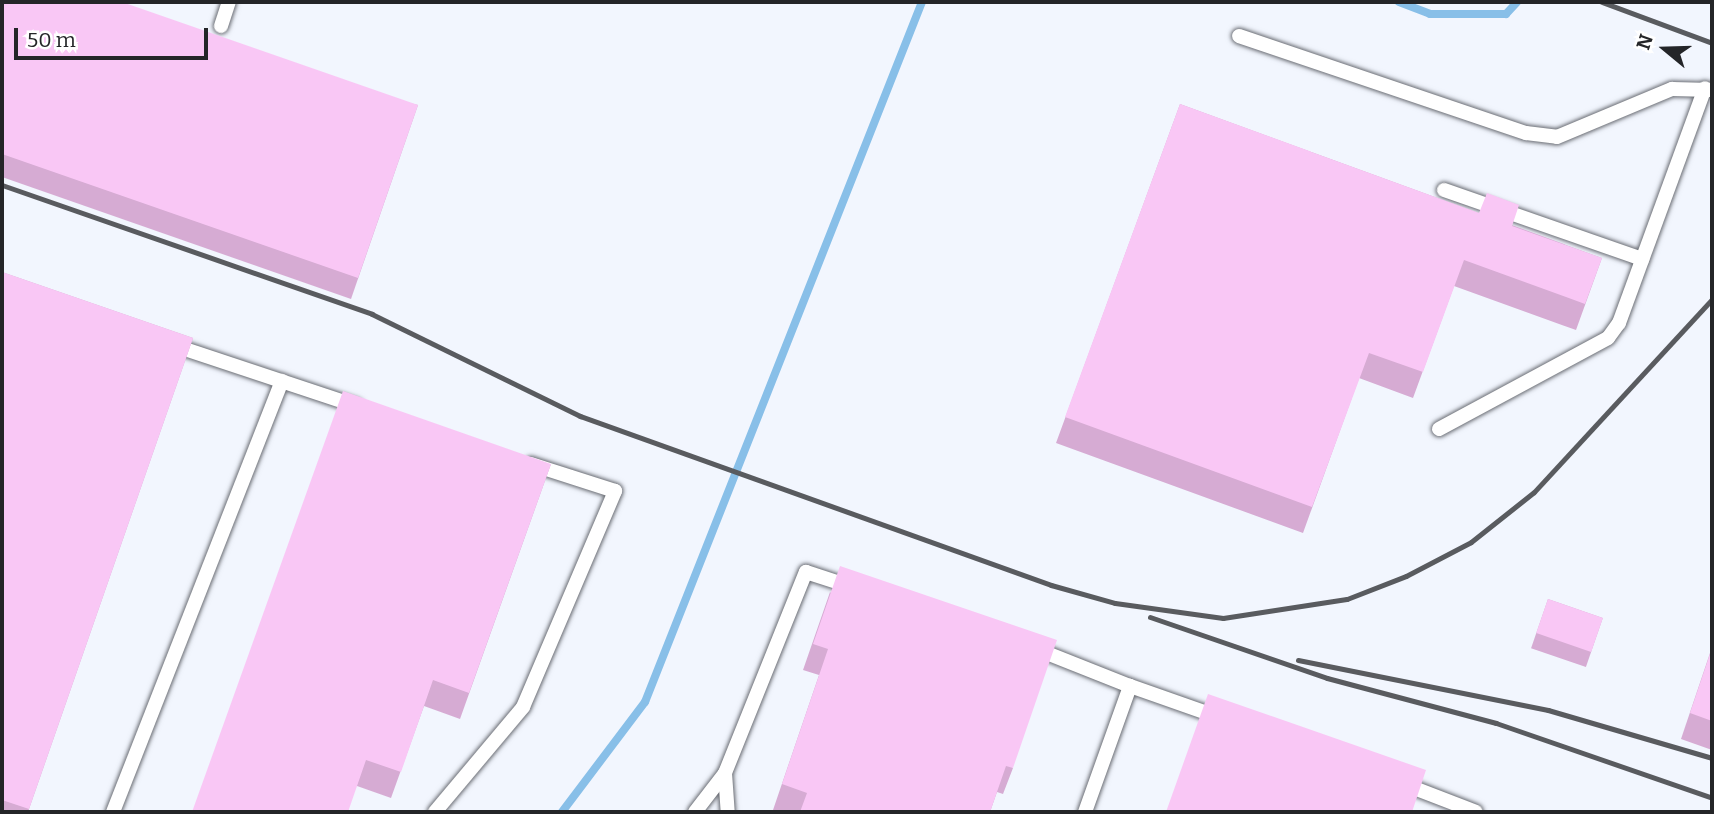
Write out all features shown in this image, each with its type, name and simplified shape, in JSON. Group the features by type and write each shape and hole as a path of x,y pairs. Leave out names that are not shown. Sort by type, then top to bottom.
{"lane":[{"path":"221,26 229,2"},
{"path":"1239,36 1489,123 1557,137 1672,89 1708,89 1619,323 1608,338 1438,429"},
{"path":"1444,190 1642,259"},
{"path":"155,339 372,411"},
{"path":"113,812 282,381"},
{"path":"435,812 523,706 615,491 512,457"},
{"path":"695,812 725,773 806,572 870,594"},
{"path":"1024,645 1233,723"},
{"path":"1085,812 1130,686"},
{"path":"725,773 728,812"},
{"path":"1387,778 1479,811"}],"building":[{"path":"2,2 122,2 418,105 358,278 2,154"},
{"path":"1180,104 1479,213 1487,193 1519,205 1512,226 1602,258 1585,304 1464,260 1423,372 1369,353 1312,507 1065,417"},
{"path":"2,272 193,338 29,809 2,800"},
{"path":"343,391 551,464 469,693 433,680 401,772 366,760 348,812 192,812"},
{"path":"840,566 1057,640 1013,768 1006,766 990,812 800,812 807,793 782,784 828,649 813,644"},
{"path":"1548,599 1603,618 1591,652 1536,633"},
{"path":"1712,648 1712,721 1690,713"},
{"path":"1208,694 1426,770 1412,812 1166,812"}],"waterway":[{"path":"562,812 645,702 922,2"},
{"path":"1399,2 1430,14 1506,14 1517,2"}],"railway":[{"path":"1602,2 1712,43"},
{"path":"2,185 372,314 580,416 1051,585 1115,603 1223,618 1347,599 1406,576 1471,542 1534,492 1712,299"},
{"path":"1150,617 1327,678 1496,723 1712,798"},
{"path":"1298,660 1548,710 1712,758"}]}
